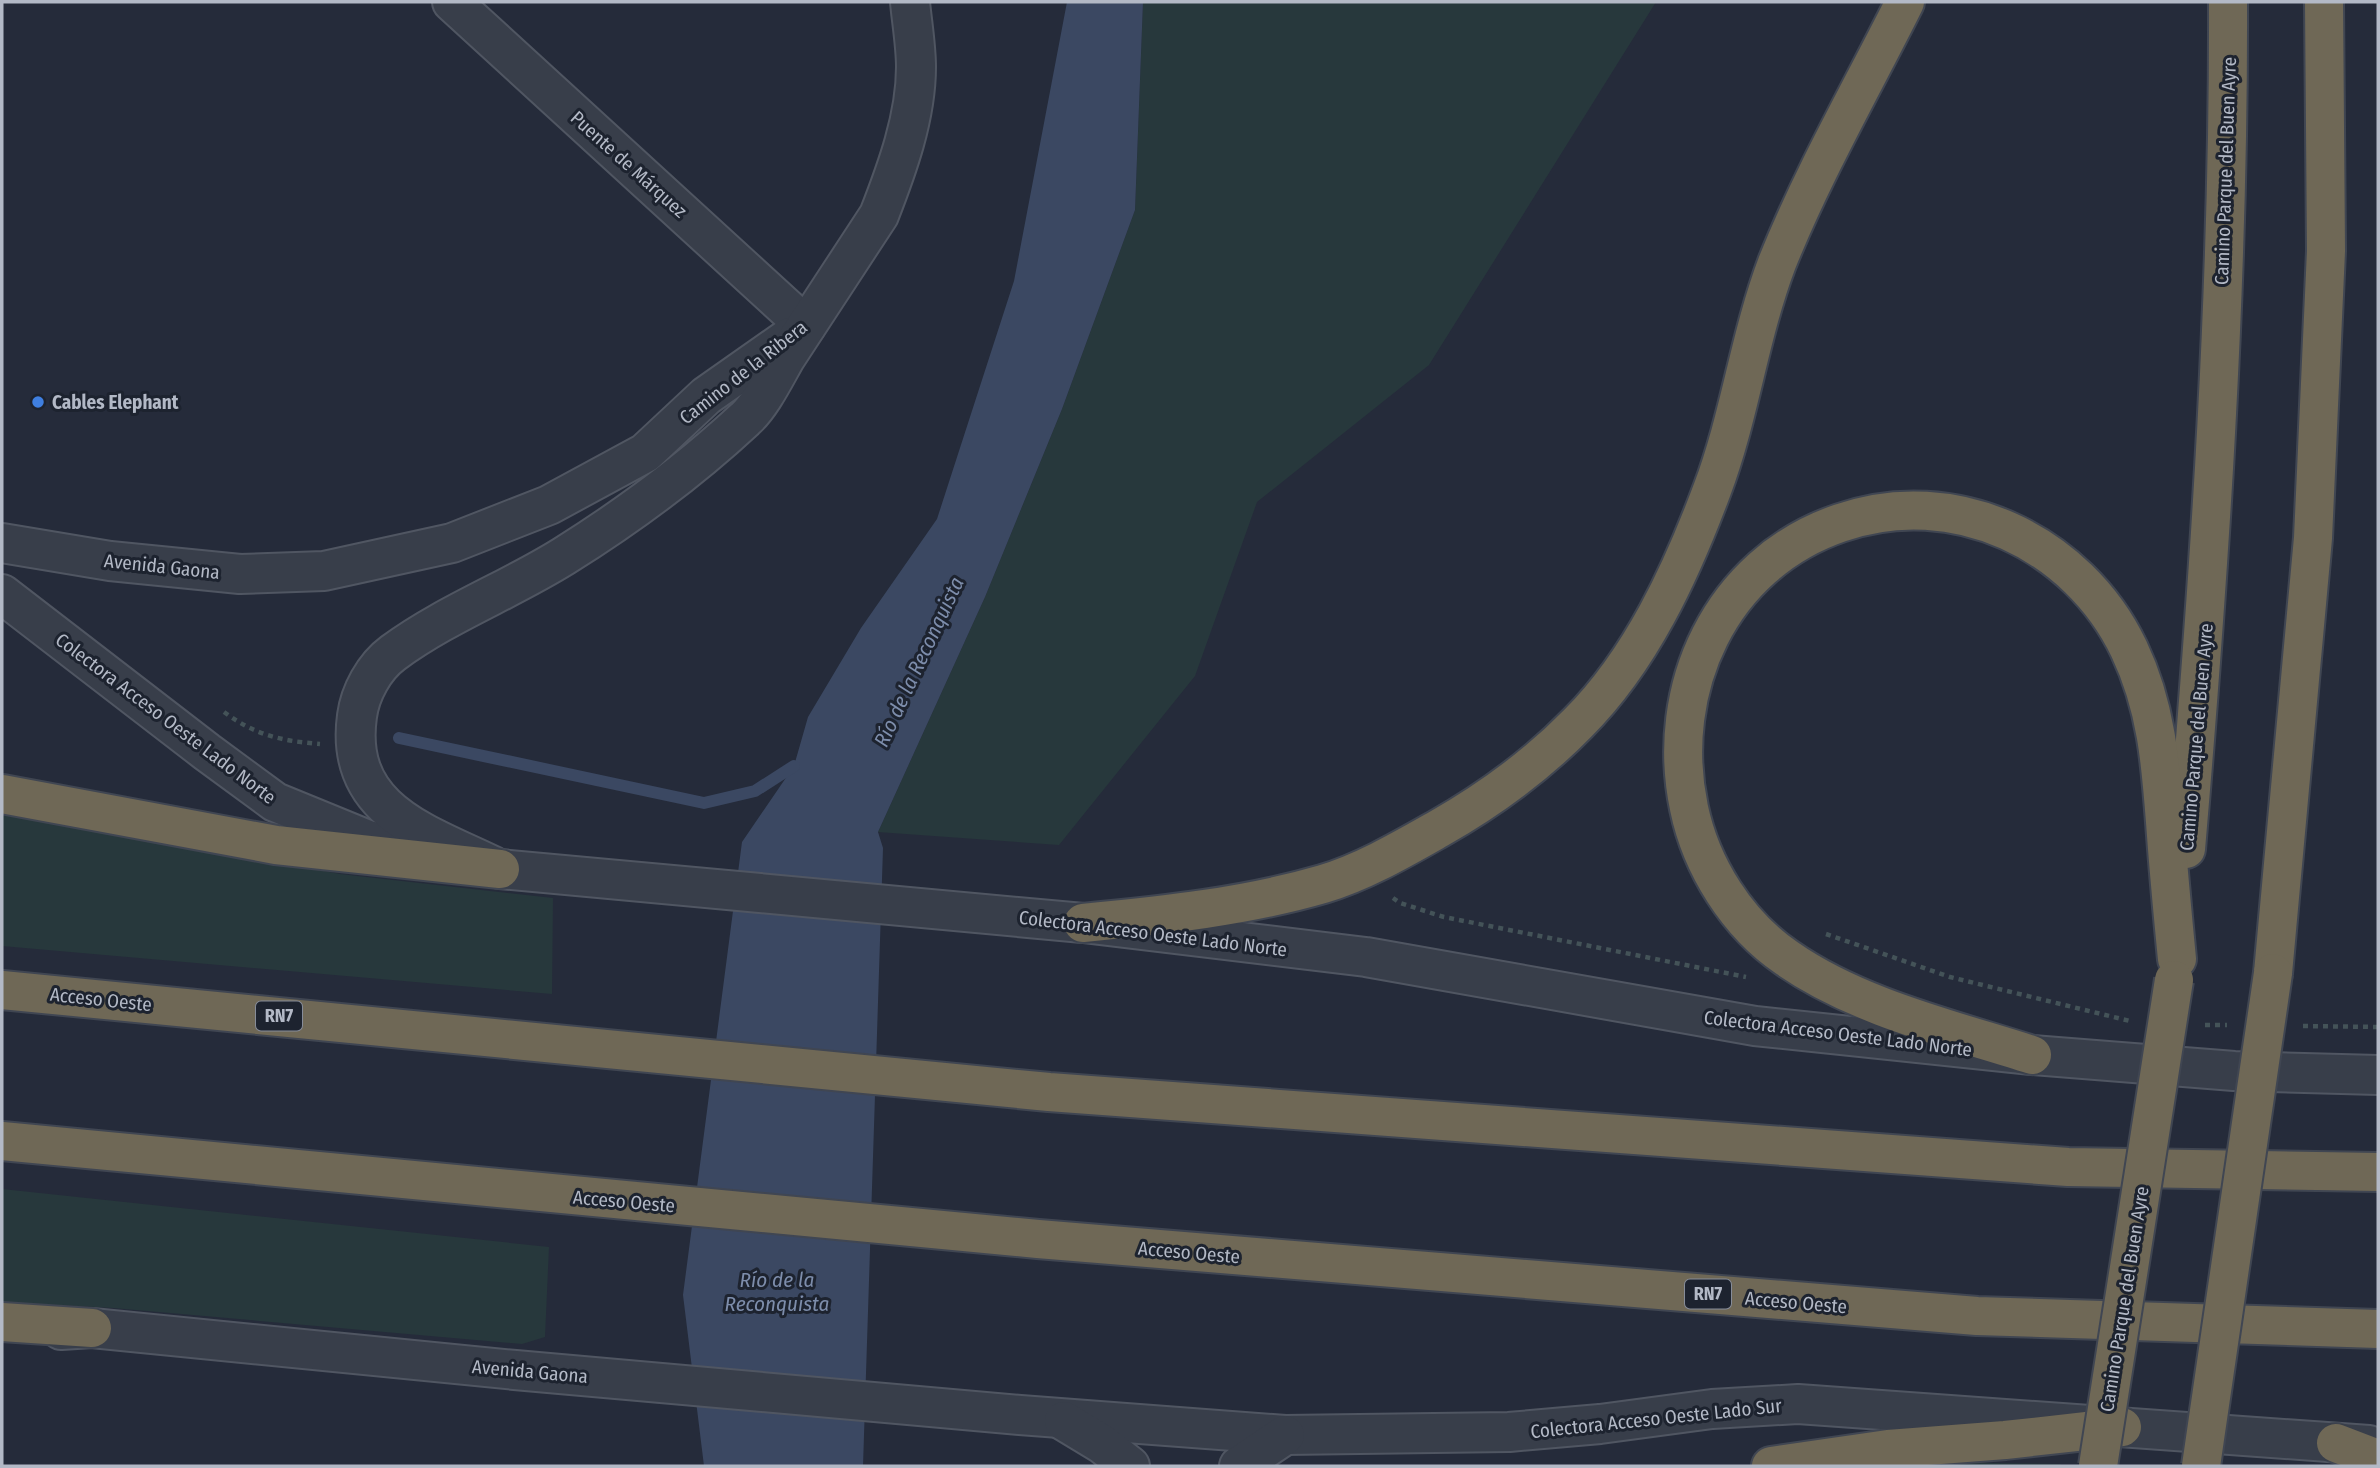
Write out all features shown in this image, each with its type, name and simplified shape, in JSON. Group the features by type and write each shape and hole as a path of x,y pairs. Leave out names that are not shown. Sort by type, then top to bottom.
{"highway":[{"path":"1083,923 1212,909 1322,884 1356,873 1417,841 1501,789 1579,722 1631,655 1656,614 1690,546 1714,486 1757,325 1777,264 1819,171 1905,2"},
{"name":"Camino Parque del Buen Ayre","path":"2098,1466 2175,970 2205,631 2216,447 2228,124 2228,2"},
{"path":"2201,1466 2273,973 2312,538 2326,251 2325,2"},
{"path":"2032,1055 1878,1006 1787,958 1759,934 1728,899 1708,866 1693,828 1684,783 1682,743 1687,697 1700,657 1717,621 1742,589 1771,561 1792,548 1839,523 1867,516 1910,511 1957,514 1994,524 2023,537 2080,578 2109,616 2128,647 2143,681 2154,719 2161,759 2175,970"},
{"path":"2,794 276,845 500,869"},
{"name":"Acceso Oeste","path":"2,990 1049,1092 2068,1167 2378,1172"},
{"name":"Acceso Oeste","path":"2,1141 1038,1239 1977,1316 2378,1329"},
{"path":"2,1322 92,1328"},
{"path":"1771,1466 1888,1449 2122,1427"},
{"path":"2336,1443 2378,1459"}],"street":[{"name":"Puente de Márquez","path":"452,2 806,326"},
{"name":"Camino de la Ribera","path":"324,571 452,543 549,505 645,453 706,396 806,326 879,215 893,179 907,129 916,68 910,2"},
{"path":"500,869 417,830 389,812 371,790 357,758 355,746 357,710 363,692 391,654 464,609 561,558 644,504 748,417 806,326"},
{"name":"Avenida Gaona","path":"2,544 110,561 240,574 324,571"},
{"name":"Colectora Acceso Oeste Lado Norte","path":"2,594 275,802 368,840 500,869 1083,923 1366,957 1755,1027 2032,1055 2234,1071 2378,1076"},
{"name":"Avenida Gaona","path":"2,1333 92,1328 516,1370 1059,1418"},
{"name":"Colectora Acceso Oeste Lado Sur","path":"1059,1418 1285,1435 1509,1432 1600,1424 1712,1409 1798,1404 2378,1446"},
{"path":"1059,1418 1102,1444 1130,1466"},
{"path":"1238,1466 1285,1435"}],"path":[{"path":"220,709 243,726 276,739 355,746"}],"shaded area":[{"path":"1143,2 1656,2 1429,365 1257,502 1195,676 1059,845 878,832 985,597 1062,409 1135,210"},
{"path":"2,810 340,874 553,898 552,994 2,946"},
{"path":"2,1189 549,1247 545,1337 522,1344 113,1308 2,1302"},
{"path":"1920,1462 2061,1464 1896,1466"}],"water":[{"name":"Río de la Reconquista","path":"1067,2 1143,2 1135,210 1062,409 985,597 878,832 883,848 863,1466 704,1466 683,1295 742,842 794,766 808,717 861,628 937,519 1014,281"}],"waterway":[{"path":"399,738 704,803 755,791 794,766"}],"place":[{"name":"Cables Elephant","path":"38,402"}]}
